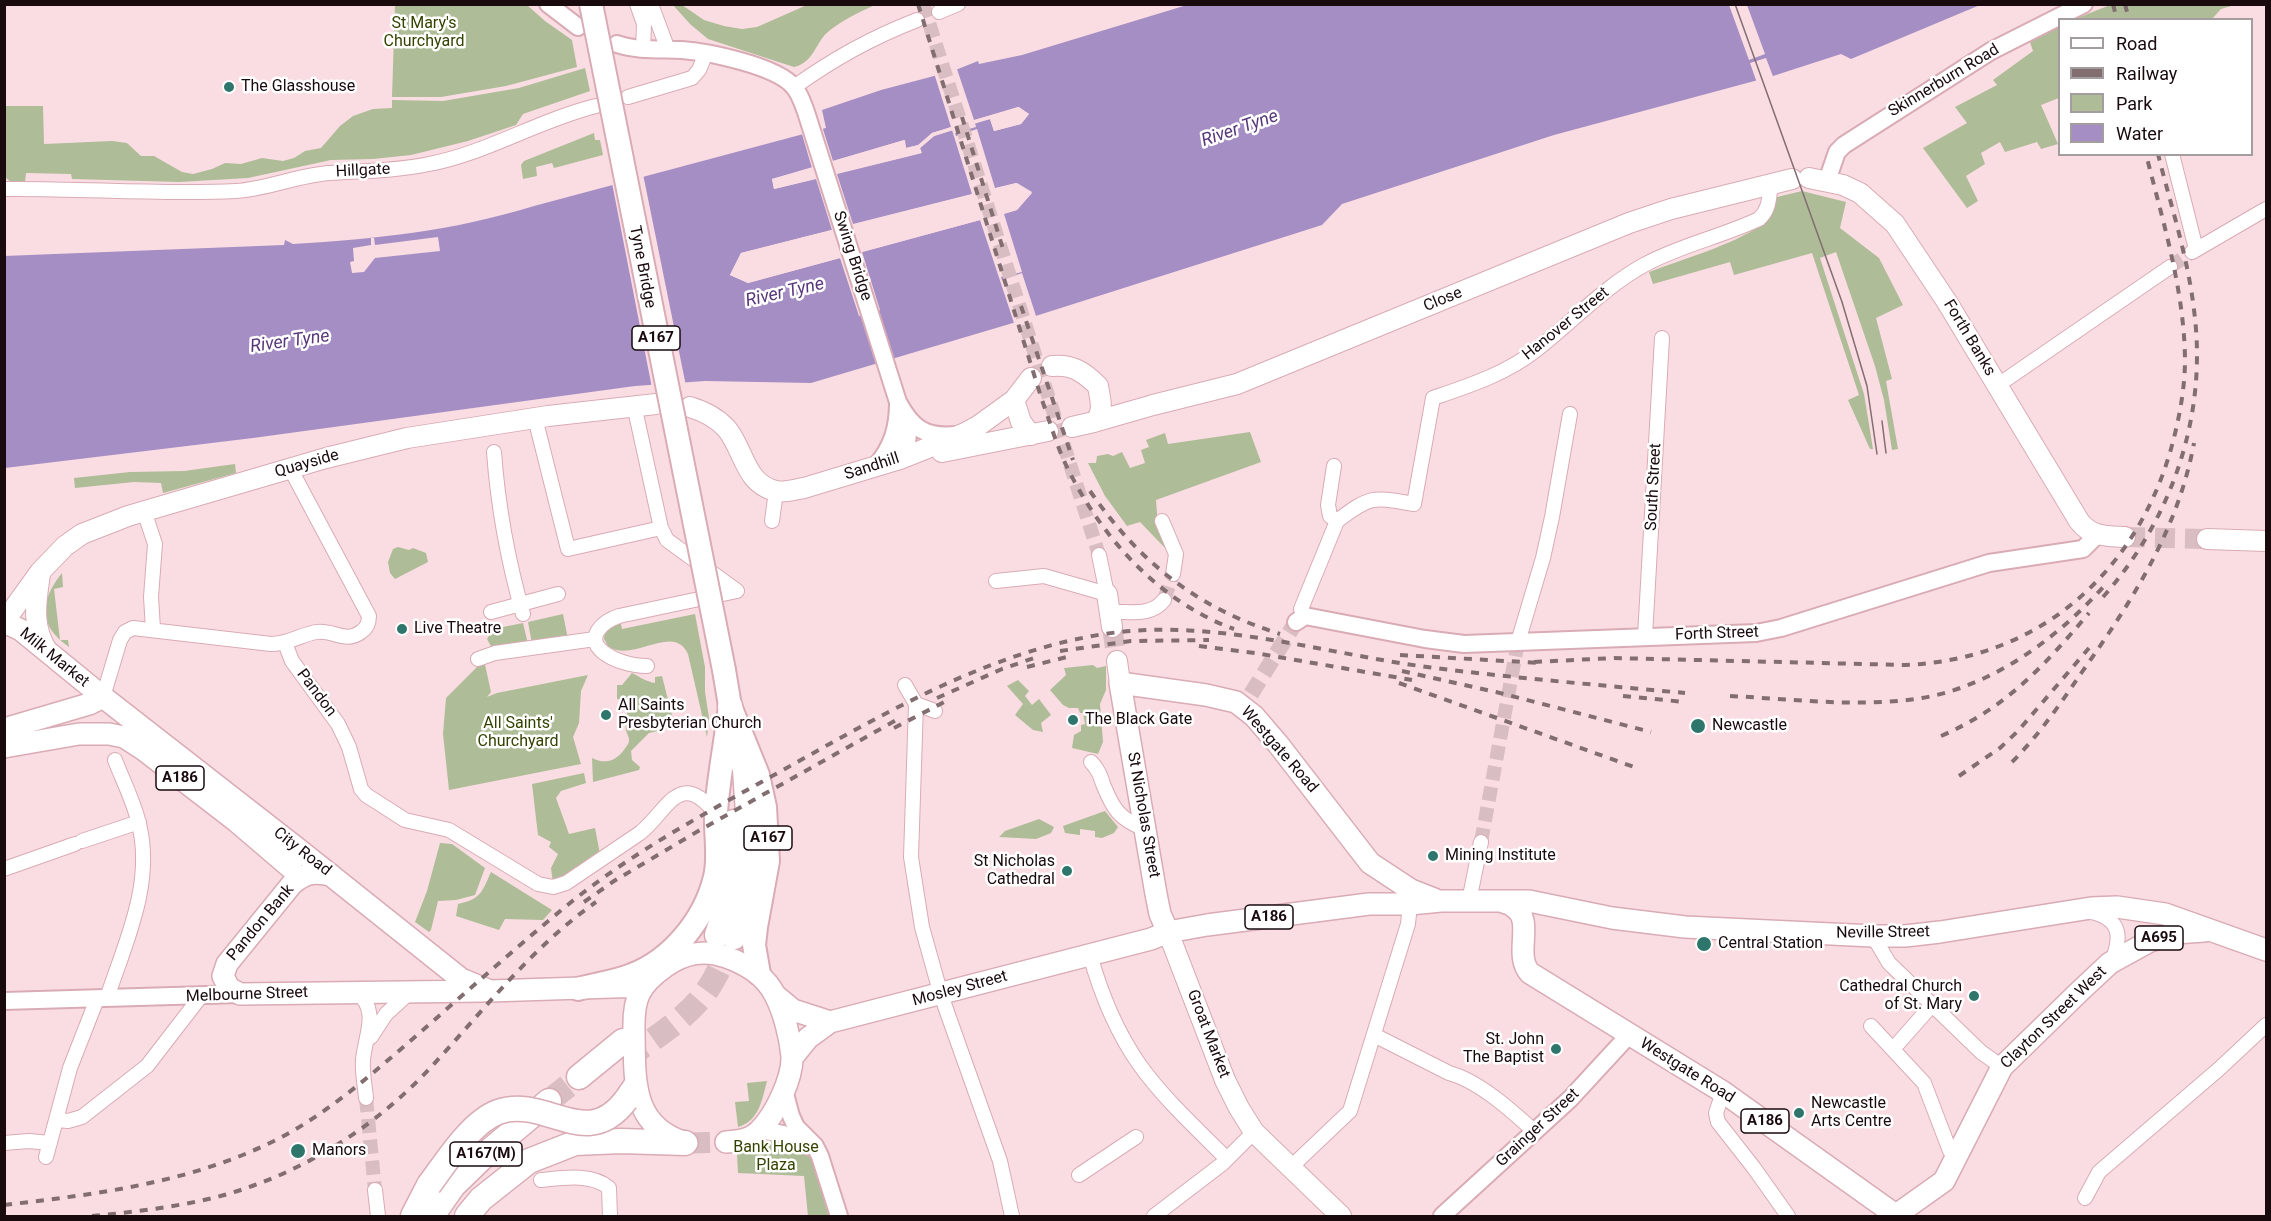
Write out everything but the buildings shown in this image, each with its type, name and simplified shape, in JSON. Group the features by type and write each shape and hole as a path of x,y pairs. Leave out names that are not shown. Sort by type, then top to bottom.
{"highway":[{"name":"Tyne Bridge","path":"591,4 730,706"},
{"path":"725,936 748,887 751,857 745,770 736,740 730,706"},
{"name":"A167","path":"578,989 632,975 650,966 682,940 702,910 715,877 716,814 730,706"},
{"name":"A167","path":"730,706 758,775 765,807 768,861 754,945 759,974"},
{"path":"588,1080 624,1051"},
{"name":"A167(M)","path":"412,1216 429,1185 466,1137 496,1112 511,1108 530,1109 572,1122 594,1124 618,1112 630,1094"},
{"name":"A167(M)","path":"432,1216 453,1186 487,1153 558,1103 450,1216"},
{"name":"A167(M)","path":"467,1216 481,1199 529,1161 575,1143 652,1141 687,1143"}],"main road":[{"name":"Close","path":"1072,427 1241,382 1629,223 1771,183 1809,179"},
{"name":"Forth Banks","path":"1809,179 1860,193 1895,224 1947,302 2079,521 2084,528 2097,535"},
{"path":"1052,366 1069,366 1079,370 1115,402 1124,406 1134,408 1153,405"},
{"name":"Sandhill","path":"776,491 804,488 900,459 965,433 1014,400 1031,378"},
{"path":"1094,422 1099,418 1101,410 1098,386"},
{"path":"900,459 1039,433 1021,422 1014,400"},
{"name":"Quayside","path":"4,622 40,572 65,546 82,534 144,511 290,468 407,438 535,418 656,404"},
{"path":"690,407 706,413 727,428 752,475 762,484 776,491"},
{"path":"2097,535 2125,537"},
{"path":"2207,539 2266,541"},
{"path":"40,572 35,615 41,640 48,652"},
{"name":"Milk Market","path":"4,622 21,630 103,697"},
{"name":"St Nicholas Street","path":"1117,661 1144,829 1160,914 1168,932"},
{"path":"62,712 69,701 71,689 70,677 64,666"},
{"name":"Westgate Road","path":"1120,683 1247,701 1370,863 1424,897 1441,901"},
{"path":"4,729 103,697"},
{"name":"City Road","path":"103,697 461,979 490,991 643,986"},
{"name":"City Road","path":"4,747 79,734 109,734 124,738 144,750 236,820 291,876"},
{"path":"278,833 287,853 291,876"},
{"name":"Westgate Road","path":"1370,863 1376,891 1370,904"},
{"name":"Pandon Bank","path":"240,994 232,991 224,980 227,963 291,876 312,873 332,876"},
{"path":"1402,904 1441,901"},
{"name":"Neville Street","path":"1441,901 1529,901 1612,918 1685,927 1873,936 1905,936 1940,932 2102,907 2144,909 2165,914 2266,950"},
{"name":"A186","path":"1501,901 1514,906 1520,913 1523,921 1524,943"},
{"name":"A186","path":"1090,955 1151,939 1168,932 1207,925 1370,904 1402,904"},
{"path":"1524,943 1548,905"},
{"name":"Clayton Street West","path":"1896,1216 1944,1181 2001,1067 2110,963 2164,936 2192,930 2214,931"},
{"name":"Groat Market","path":"1168,932 1225,1080 1239,1108 1254,1132 1341,1216"},
{"name":"Westgate Road","path":"1524,943 1522,958 1524,967 1530,973 1723,1092 1896,1216"},
{"path":"687,1143 667,1134 654,1124 630,1094 633,1012 636,997 643,986 670,963 697,952 712,953 744,963 759,974 775,994 794,1010 830,1022"},
{"path":"411,991 427,978 431,968 430,955"},
{"name":"Mosley Street","path":"792,1058 808,1038 830,1022 1090,955"},
{"path":"611,988 625,997 633,1012"},
{"name":"Melbourne Street","path":"240,994 490,991"},
{"path":"726,1142 745,1140 760,1130 776,1109 784,1090 792,1058 775,994"}],"street":[{"path":"548,4 578,27"},
{"path":"637,4 645,30 643,50"},
{"path":"651,4 668,50"},
{"path":"939,12 958,4"},
{"name":"Skinnerburn Road","path":"1809,179 1844,145 1991,51 2084,4"},
{"path":"617,45 643,50 706,53 756,66 779,75 794,87 832,60 881,34 917,20"},
{"path":"628,97 692,78 699,70 706,53"},
{"name":"Swing Bridge","path":"794,87 810,125 895,395"},
{"name":"Hillgate","path":"4,189 175,193 262,189 328,173 392,170 460,157 568,113 596,106"},
{"path":"2172,156 2194,251 2266,209"},
{"name":"Hanover Street","path":"1337,521 1355,507 1379,498 1414,504 1433,398 1473,385 1511,367 1535,351 1616,283 1643,265 1675,250 1759,219 1769,205 1771,183"},
{"path":"1998,385 2170,267"},
{"name":"South Street","path":"1645,636 1662,338"},
{"path":"895,395 906,417 927,433 946,436 965,433"},
{"path":"876,466 885,456 894,436 895,395"},
{"path":"634,405 661,528 667,540 737,591 613,618 600,626 596,639 598,648 606,655 633,665 647,666"},
{"path":"1518,642 1543,558 1570,414"},
{"path":"900,459 908,438 906,417"},
{"path":"535,418 568,549 661,528"},
{"path":"494,452 498,500 522,609"},
{"path":"1300,619 1301,609 1337,521 1330,516 1328,505 1334,466"},
{"path":"103,697 125,632 133,628 271,644 285,643 319,632 342,637 354,636 364,630 369,622 369,616 290,468"},
{"path":"772,521 776,491"},
{"path":"144,511 155,544 151,597 153,629"},
{"path":"1162,521 1176,554 1173,574"},
{"name":"Forth Street","path":"1300,619 1449,643 1767,632 1989,563 2083,549 2097,535"},
{"path":"1099,555 1110,611"},
{"path":"996,581 1044,576 1110,611 1149,611 1158,608 1164,600"},
{"path":"491,612 522,609 558,594"},
{"path":"478,658 495,653 596,639"},
{"name":"Pandon","path":"285,643 292,661 338,724 366,795 405,820 435,826 462,837 534,883 552,887 566,883 640,833 676,796 694,796 704,801 716,814"},
{"path":"905,685 916,704 911,860 922,927 941,995 999,1161 1012,1216"},
{"path":"916,704 935,711"},
{"path":"46,1157 70,1068 102,999 141,890 144,852 139,822 115,759"},
{"path":"1091,762 1098,768 1112,806 1121,817 1144,829"},
{"path":"4,869 139,822"},
{"path":"1469,901 1480,842"},
{"path":"1290,1168 1350,1111 1408,924 1402,904"},
{"name":"Clayton Street West","path":"2077,910 2102,915 2114,924 2118,941 2110,963"},
{"path":"1873,936 1889,963 1981,1052 2001,1067"},
{"path":"1090,955 1108,1010 1140,1065 1163,1094 1227,1159"},
{"path":"57,1120 68,1121 82,1117 147,1066 227,963"},
{"path":"366,1046 386,1014 411,991"},
{"path":"357,992 366,1001 371,1016 363,1064 366,1098"},
{"name":"Melbourne Street","path":"4,1001 240,994"},
{"path":"1894,1048 1932,1005"},
{"path":"2085,1198 2099,1172 2226,1063 2266,1025"},
{"path":"1871,1026 1894,1048 1924,1083 1950,1151 1958,1154"},
{"path":"1374,1035 1458,1075 1494,1099 1535,1132"},
{"name":"Grainger Street","path":"1442,1216 1590,1079 1629,1035"},
{"path":"784,1090 796,1127 815,1146 820,1156 839,1216"},
{"path":"1723,1092 1716,1113 1718,1122 1788,1216"},
{"path":"760,1130 783,1134 803,1142 820,1156"},
{"path":"1154,1216 1227,1159 1254,1132"},
{"path":"1079,1175 1136,1137"},
{"path":"4,1143 29,1141 50,1143"},
{"path":"541,1180 593,1179 602,1182 609,1188 610,1216"},
{"path":"375,1190 378,1216"}],"green space":[{"path":"2111,4 2235,5 2221,9 2213,18 2078,18"},
{"name":"St Mary's Churchyard","path":"395,5 527,5 572,40 577,67 506,86 441,97 392,97"},
{"path":"673,5 682,5 704,20 742,29 757,27 807,5 875,5 851,16 829,31 811,56 794,67 708,39"},
{"path":"2058,26 2058,98 2041,105 2058,144 2041,149 2037,142 2005,152 2000,142 1981,153 1985,164 1966,176 1978,201 1967,208 1923,148 1967,123 1955,107 1997,85 1993,80 2033,51 2029,39"},
{"path":"585,68 590,91 523,114 516,125 468,141 411,155 331,160 248,178 179,182 72,179 71,174 26,173 25,182 11,182 5,177 5,106 43,106 44,144 112,141 127,143 141,156 154,156 182,172 193,174 225,163 241,164 262,158 283,161 294,158 305,151 321,148 340,126 353,116 373,109 392,108 392,100 443,101 519,88"},
{"path":"594,133 595,140 600,140 603,155 554,168 552,163 536,167 537,176 523,179 521,165 524,161"},
{"path":"1802,191 1846,202 1840,228 1879,258 1903,305 1876,318 1892,379 1886,381 1898,449 1892,450 1884,400 1875,366 1836,252 1820,258 1864,394 1873,449 1870,449 1848,400 1859,395 1812,253 1734,275 1730,262 1653,284 1649,272 1723,245 1750,232 1767,219 1777,197"},
{"path":"1250,432 1261,462 1156,500 1158,526 1166,549 1140,522 1127,526 1105,496 1088,463 1096,463 1097,456 1108,454 1113,456 1122,452 1130,468 1145,463 1141,450 1149,447 1146,440 1165,433 1168,444"},
{"path":"235,464 236,473 163,493 161,483 134,482 75,488 74,478 130,472 184,471"},
{"path":"398,547 409,550 413,548 426,553 428,562 395,579 390,573 388,562 393,549"},
{"path":"62,573 63,587 54,589 60,640 47,622 45,613 49,594"},
{"path":"563,614 568,639 532,644 528,622"},
{"path":"695,614 705,667 705,692 709,718 707,737 688,654 681,645 663,642 629,650 618,650 608,646 604,639 605,627 620,619 622,629"},
{"path":"523,623 528,644 492,648 487,639 493,629"},
{"path":"60,640 68,640 69,647"},
{"name":"All Saints' Churchyard","path":"484,660 491,692 487,697 588,675 581,691 579,723 573,737 581,764 449,790 443,734 446,698"},
{"path":"1093,665 1097,668 1106,666 1106,690 1100,704 1103,742 1098,754 1072,748 1074,735 1081,731 1081,725 1085,724 1083,713 1080,713 1078,708 1063,705 1050,690 1066,675 1064,668"},
{"path":"632,673 655,683 655,677 662,676 675,727 649,733 631,751 632,760 640,767 639,770 593,782 592,758 603,761 613,760 621,754 629,742 626,730 628,701 617,699 617,685 622,685"},
{"path":"1018,680 1029,691 1025,696 1032,705 1039,699 1051,715 1041,723 1043,732 1033,730 1015,715 1023,704 1007,686"},
{"path":"584,773 586,783 561,791 556,798 569,834 595,828 600,854 553,883 551,868 558,854 549,847 551,842 538,835 532,784"},
{"path":"1105,811 1118,827 1114,833 1102,838 1095,837 1095,831 1080,829 1080,835 1065,833 1063,826"},
{"path":"1039,819 1054,827 1051,833 1036,839 999,837 1005,831"},
{"path":"440,843 452,844 485,868 475,895 456,900 438,901 429,932 415,922 427,891"},
{"path":"491,872 552,910 543,920 505,919 499,930 456,916 458,904 472,900 480,894"},
{"path":"767,1081 755,1115 738,1127 735,1102 749,1101 747,1083"},
{"name":"Bank House Plaza","path":"777,1139 800,1148 814,1162 837,1216 808,1216 804,1176 738,1173 737,1154 766,1140"}],"water":[{"name":"River Tyne","path":"1187,5 1980,5 1851,59 1841,54 1773,76 1554,135 1342,204 1322,225 1023,320 811,383 705,381 635,386 253,438 5,468 4,256 284,245 285,240 293,244 324,242 444,228 504,215 826,128 822,110 881,90 953,71 978,61 979,64 1022,55","holes":["1018,107 1029,114 1021,124 994,131 990,119 934,136 920,148 921,153 774,189 772,179 904,140 906,148 919,145 932,133","1016,183 1032,193 1017,210 748,283 730,275 741,253"]}],"pier":[{"path":"1729,5 1747,5 1765,54 1749,60"},
{"path":"1766,58 1774,79 1757,83 1750,63"},
{"path":"956,66 974,120 1019,107 1029,114 1021,124 994,131 990,119 975,123 976,127 955,133 956,136 977,129 995,188 1017,183 1032,192 1017,210 1004,214 1022,272 1001,277 1002,280 1022,273 1037,319 1015,326 980,220 862,252 880,310 859,316 840,258 748,283 730,275 741,253 832,230 816,179 774,189 772,179 812,168 801,131 822,126 833,161 905,140 906,148 918,145 932,133 951,127 934,73","holes":["952,130 972,194 853,224 837,174 922,153 920,148 934,136","902,144 905,151 917,149 918,151 776,186 776,182","1016,186 1027,193 1015,207 748,280 734,274 743,255"]},
{"path":"643,174 686,386 652,388 612,183"},
{"path":"438,237 440,251 375,258 364,272 352,273 350,262 354,261 353,248 371,245 371,238 374,238 375,245"}],"tunnel":[{"path":"923,4 1099,555"},
{"path":"2170,267 2192,252"},
{"path":"2125,537 2207,539"},
{"path":"1164,600 1173,574"},
{"path":"1251,694 1296,622"},
{"path":"1112,627 1117,661"},
{"path":"1481,842 1518,642"},
{"path":"624,1060 674,1024 693,1007 715,977 734,937"},
{"path":"549,1101 579,1077"},
{"path":"366,1098 375,1190"},
{"path":"689,1143 726,1142"}],"tram line":[{"path":"1735,4 1842,302 1867,386 1877,454"},
{"path":"1882,421 1886,453"}],"railway":[{"path":"918,4 1042,400 1066,465 1096,517 1135,564 1181,602 1234,629"},
{"path":"2113,4 2116,18"},
{"path":"2125,4 2128,18"},
{"path":"962,117 1004,252"},
{"path":"1534,662 1614,658 1905,665 1953,659 1997,647 2038,628 2074,602 2106,571 2133,535 2155,494 2171,449 2181,404 2185,359 2181,307 2172,256 2147,156"},
{"path":"2103,597 2127,567 2166,500 2180,464 2190,426 2195,388 2197,349 2191,290 2159,156"},
{"path":"1021,306 1073,460"},
{"path":"2012,762 2058,707 2101,645 2151,564 2177,506 2194,443"},
{"path":"1090,491 1129,540 1172,579 1222,611 1280,634"},
{"path":"1730,696 1850,703 1898,701 1948,692 1974,683 2022,657 2067,623 2105,585"},
{"path":"1941,736 1964,725 2005,699 2040,668 2089,613"},
{"path":"4,1205 108,1191 176,1177 242,1155 274,1141 310,1120 344,1096 570,903 644,850 721,804 887,713 964,676 1045,647 1087,637 1130,631 1215,632 1427,667 1685,693"},
{"path":"1060,651 1131,641 1209,640"},
{"path":"1199,646 1255,653 1412,680"},
{"path":"1959,776 2000,748 2018,731 2089,648"},
{"path":"1400,655 1541,663"},
{"path":"1027,667 1071,656"},
{"path":"937,698 1002,669 1034,658"},
{"path":"1402,671 1496,692 1651,732"},
{"path":"1399,683 1634,767"},
{"path":"1623,696 1685,702"},
{"path":"894,728 950,699"},
{"path":"584,902 614,881 700,830 900,718"},
{"path":"92,1216 155,1209 217,1197 278,1176 334,1146 361,1129 410,1089 530,958 573,919 596,902"}],"place":[{"name":"The Glasshouse","path":"229,87"},
{"name":"Live Theatre","path":"402,629"},
{"name":"All Saints Presbyterian Church","path":"606,715"},
{"name":"The Black Gate","path":"1073,720"},
{"name":"Newcastle","path":"1698,726"},
{"name":"Mining Institute","path":"1433,856"},
{"name":"St Nicholas Cathedral","path":"1067,871"},
{"name":"Central Station","path":"1704,944"},
{"name":"Cathedral Church of St. Mary","path":"1974,996"},
{"name":"St. John The Baptist","path":"1556,1049"},
{"name":"Newcastle Arts Centre","path":"1799,1113"},
{"name":"Manors","path":"298,1151"}]}
